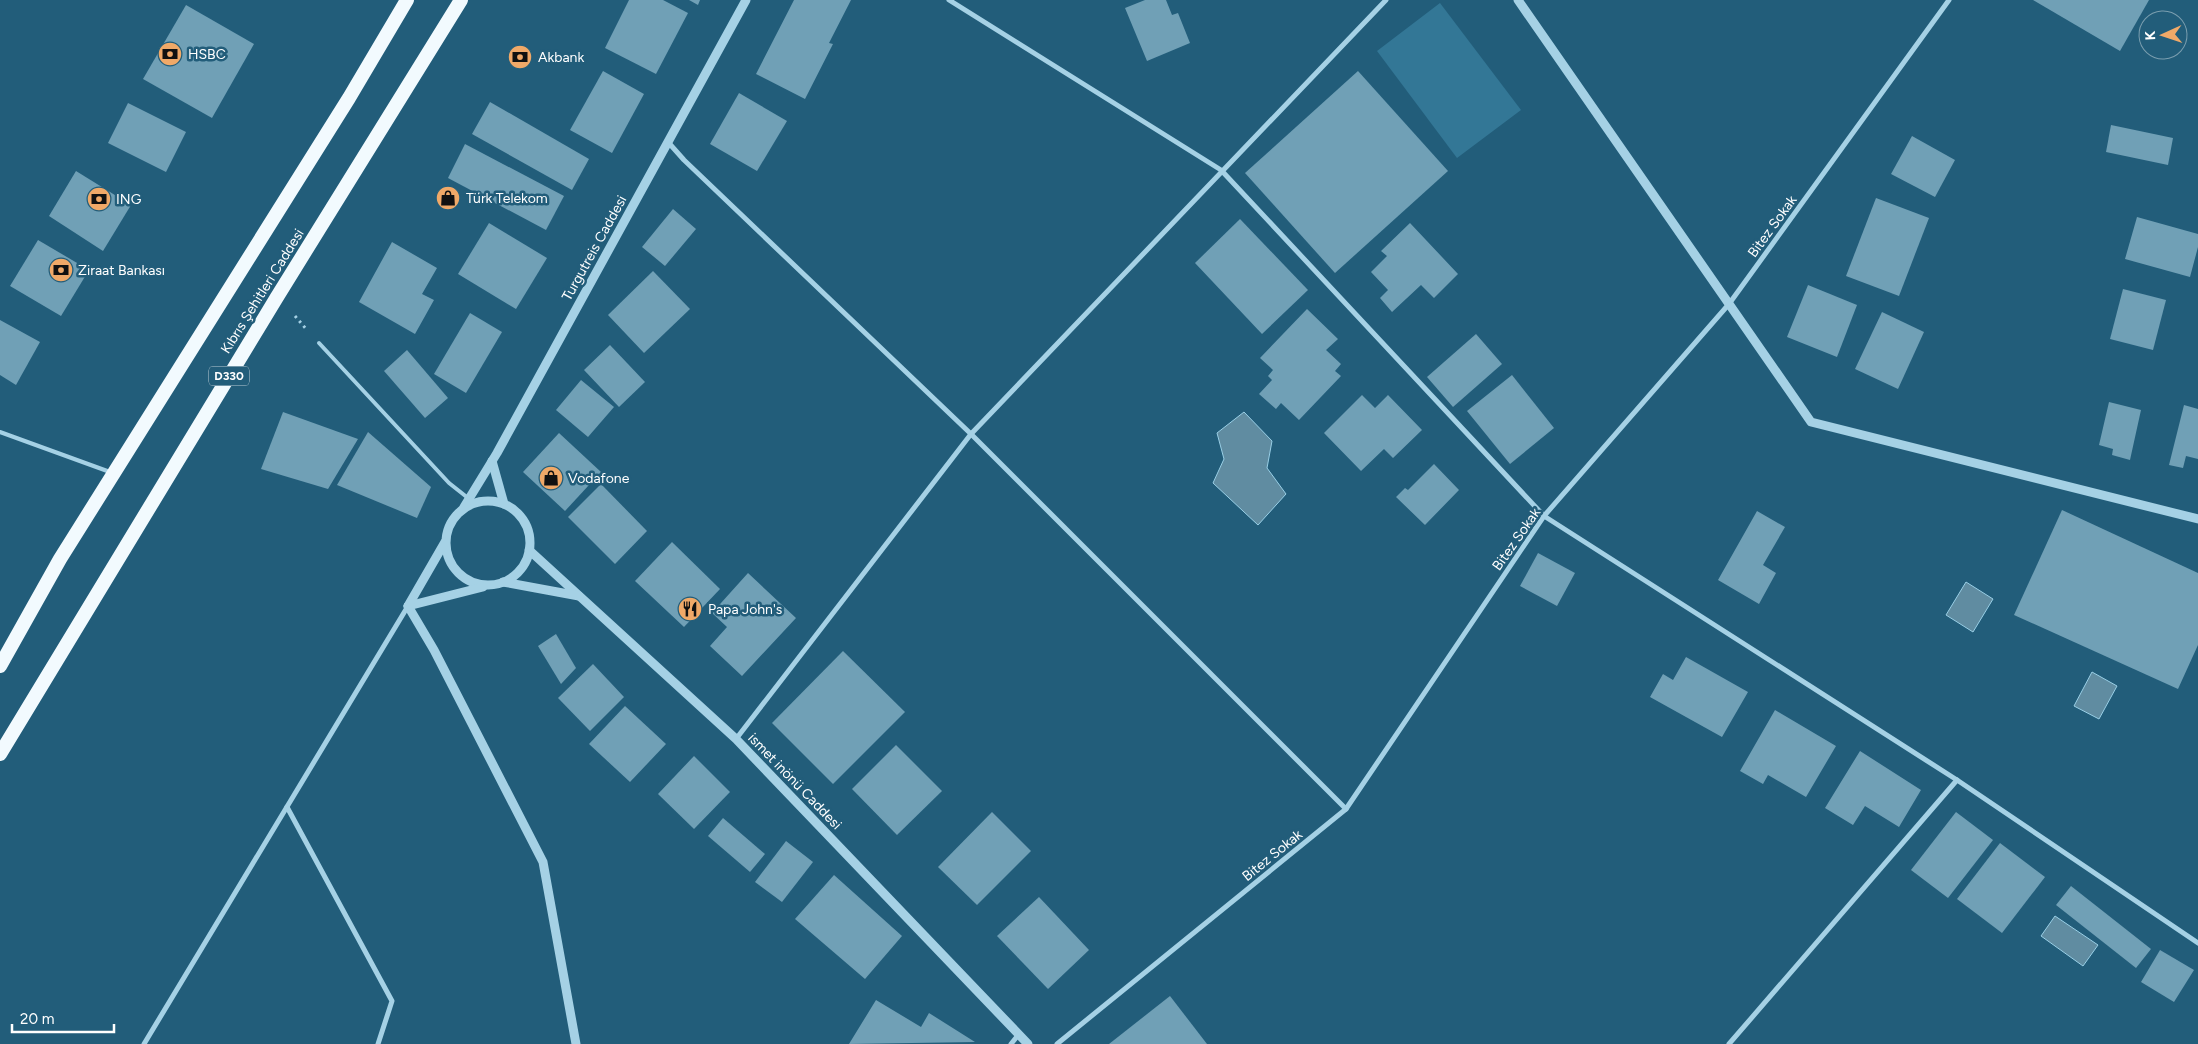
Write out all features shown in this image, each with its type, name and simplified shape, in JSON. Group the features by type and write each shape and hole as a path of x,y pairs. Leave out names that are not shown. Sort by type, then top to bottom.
{"highway":[{"name":"Kıbrıs Şehitleri Caddesi","path":"0,666 9,646 60,559 349,98 407,0"},
{"name":"Kıbrıs Şehitleri Caddesi","path":"0,754 277,297 461,0"}],"street":[{"name":"Turgutreis Caddesi","path":"467,503 746,0"},
{"path":"949,0 1222,170 1544,516 1957,780 2198,943"},
{"path":"736,739 971,434 1386,0"},
{"path":"1518,0 1811,422 2198,519"},
{"name":"Bitez Sokak","path":"1056,1044 1346,809 1544,516 1730,304 1949,0"},
{"path":"668,142 684,160 971,434 1346,809"},
{"path":"492,461 504,504"},
{"path":"408,606 504,582 516,575 524,564 529,550 530,536 525,523 516,511 504,504 491,500 467,503 454,516 447,529 445,542 448,556 454,568 464,577 476,584 490,585"},
{"path":"144,1044 445,542"},
{"name":"ismet inönü Caddesi","path":"529,550 736,739 1028,1044"},
{"path":"504,582 579,596"},
{"path":"408,606 434,650 543,862 576,1044"},
{"path":"1729,1044 1957,780"},
{"path":"288,806 392,1001 378,1044"},
{"path":"1011,1044 1019,1034"}],"lane":[{"path":"319,343 467,503"},
{"path":"0,432 115,474"}],"path":[{"path":"277,297 319,343"}],"shaded area":[{"path":"1440,3 1521,110 1457,158 1377,51"},
{"path":"1244,412 1272,441 1267,468 1286,494 1258,525 1213,483 1224,459 1217,433"},
{"path":"1966,582 1993,599 1973,632 1946,615"},
{"path":"2092,672 2117,686 2099,719 2074,706"},
{"path":"2055,916 2098,945 2083,966 2041,936"}],"building":[{"path":"629,0 663,0 688,13 656,74 605,48"},
{"path":"689,0 700,0 698,5"},
{"path":"794,0 851,0 829,43 833,44 805,99 756,74"},
{"path":"1145,0 1166,0 1172,15 1178,13 1190,43 1147,61 1125,8"},
{"path":"2033,0 2149,0 2143,10 2138,10 2138,19 2120,51"},
{"path":"186,5 254,44 212,118 143,79"},
{"path":"603,71 644,94 612,153 570,130"},
{"path":"1358,71 1448,171 1335,273 1245,173"},
{"path":"739,93 787,121 757,171 710,144"},
{"path":"490,102 589,159 572,190 472,134"},
{"path":"128,103 186,132 166,172 108,143"},
{"path":"2111,125 2173,138 2168,165 2106,152"},
{"path":"1912,136 1955,160 1935,197 1891,174"},
{"path":"465,144 564,196 546,230 448,178"},
{"path":"76,171 131,205 103,251 49,216"},
{"path":"1876,198 1929,218 1899,296 1846,276"},
{"path":"673,209 696,229 665,266 642,247"},
{"path":"2137,217 2198,234 2198,247 2190,277 2125,259"},
{"path":"1240,219 1308,290 1262,334 1195,263"},
{"path":"489,223 547,258 516,309 458,274"},
{"path":"1410,223 1458,274 1434,298 1421,285 1392,312 1380,298 1388,290 1371,272 1387,256 1381,251"},
{"path":"38,240 89,270 61,316 10,286"},
{"path":"392,242 437,268 422,294 434,300 415,334 359,302"},
{"path":"653,271 690,309 644,353 608,315"},
{"path":"1808,285 1857,305 1837,357 1787,337"},
{"path":"2123,289 2166,300 2153,350 2110,339"},
{"path":"1307,309 1338,339 1326,350 1341,364 1335,371 1341,376 1299,420 1281,403 1276,409 1259,394 1272,380 1268,376 1273,370 1260,358"},
{"path":"1882,312 1924,332 1898,389 1855,369"},
{"path":"470,313 502,332 466,393 434,374"},
{"path":"0,320 40,342 16,385 0,375"},
{"path":"1476,334 1502,364 1453,407 1427,377"},
{"path":"610,345 645,382 619,407 584,370"},
{"path":"407,350 448,398 425,418 384,371"},
{"path":"1512,375 1554,428 1510,464 1467,411"},
{"path":"581,380 614,407 588,437 556,410"},
{"path":"1362,395 1375,408 1388,395 1422,430 1393,458 1384,449 1361,471 1324,433"},
{"path":"2109,402 2141,410 2130,460 2112,455 2113,449 2099,445"},
{"path":"2184,405 2198,409 2198,459 2186,456 2183,468 2169,465"},
{"path":"283,412 358,439 328,489 261,469"},
{"path":"368,432 431,487 417,518 337,485"},
{"path":"559,433 601,472 565,511 523,472"},
{"path":"1434,464 1459,490 1425,525 1396,497 1405,488 1408,490"},
{"path":"601,484 647,531 615,564 568,517"},
{"path":"2062,510 2198,573 2198,645 2178,689 2014,615"},
{"path":"1757,511 1785,527 1763,565 1776,573 1759,604 1718,580"},
{"path":"672,542 720,589 684,627 635,581"},
{"path":"1538,553 1575,573 1557,606 1520,586"},
{"path":"748,573 796,618 742,676 710,646 727,627 712,613"},
{"path":"556,634 576,668 561,684 538,646"},
{"path":"843,651 905,712 833,784 772,723"},
{"path":"1686,657 1748,692 1722,737 1650,697 1663,674 1673,680"},
{"path":"593,664 624,697 590,731 558,698"},
{"path":"625,706 666,744 630,782 589,744"},
{"path":"1775,710 1836,746 1806,797 1768,775 1763,784 1740,771"},
{"path":"896,745 942,791 897,835 852,789"},
{"path":"1860,751 1921,790 1899,827 1865,806 1853,825 1825,808"},
{"path":"694,756 730,792 694,829 658,794"},
{"path":"992,812 1031,851 977,905 938,867"},
{"path":"1956,812 1993,840 1948,898 1911,870"},
{"path":"723,818 765,854 750,872 708,836"},
{"path":"786,841 813,862 782,902 755,882"},
{"path":"2000,843 2045,877 2002,933 1957,899"},
{"path":"834,875 902,936 865,979 795,919"},
{"path":"2071,886 2151,949 2136,968 2056,905"},
{"path":"1039,897 1089,950 1048,989 997,936"},
{"path":"2160,950 2194,970 2174,1002 2141,982"},
{"path":"1170,996 1207,1044 1109,1044"},
{"path":"876,1000 921,1027 929,1013 975,1042 849,1044"}],"place":[{"name":"HSBC","path":"170,54"},
{"name":"Akbank","path":"520,57"},
{"name":"Türk Telekom","path":"448,198"},
{"name":"ING","path":"99,199"},
{"name":"Ziraat Bankası","path":"61,270"},
{"name":"Vodafone","path":"551,478"},
{"name":"Papa John's","path":"690,609"}]}
